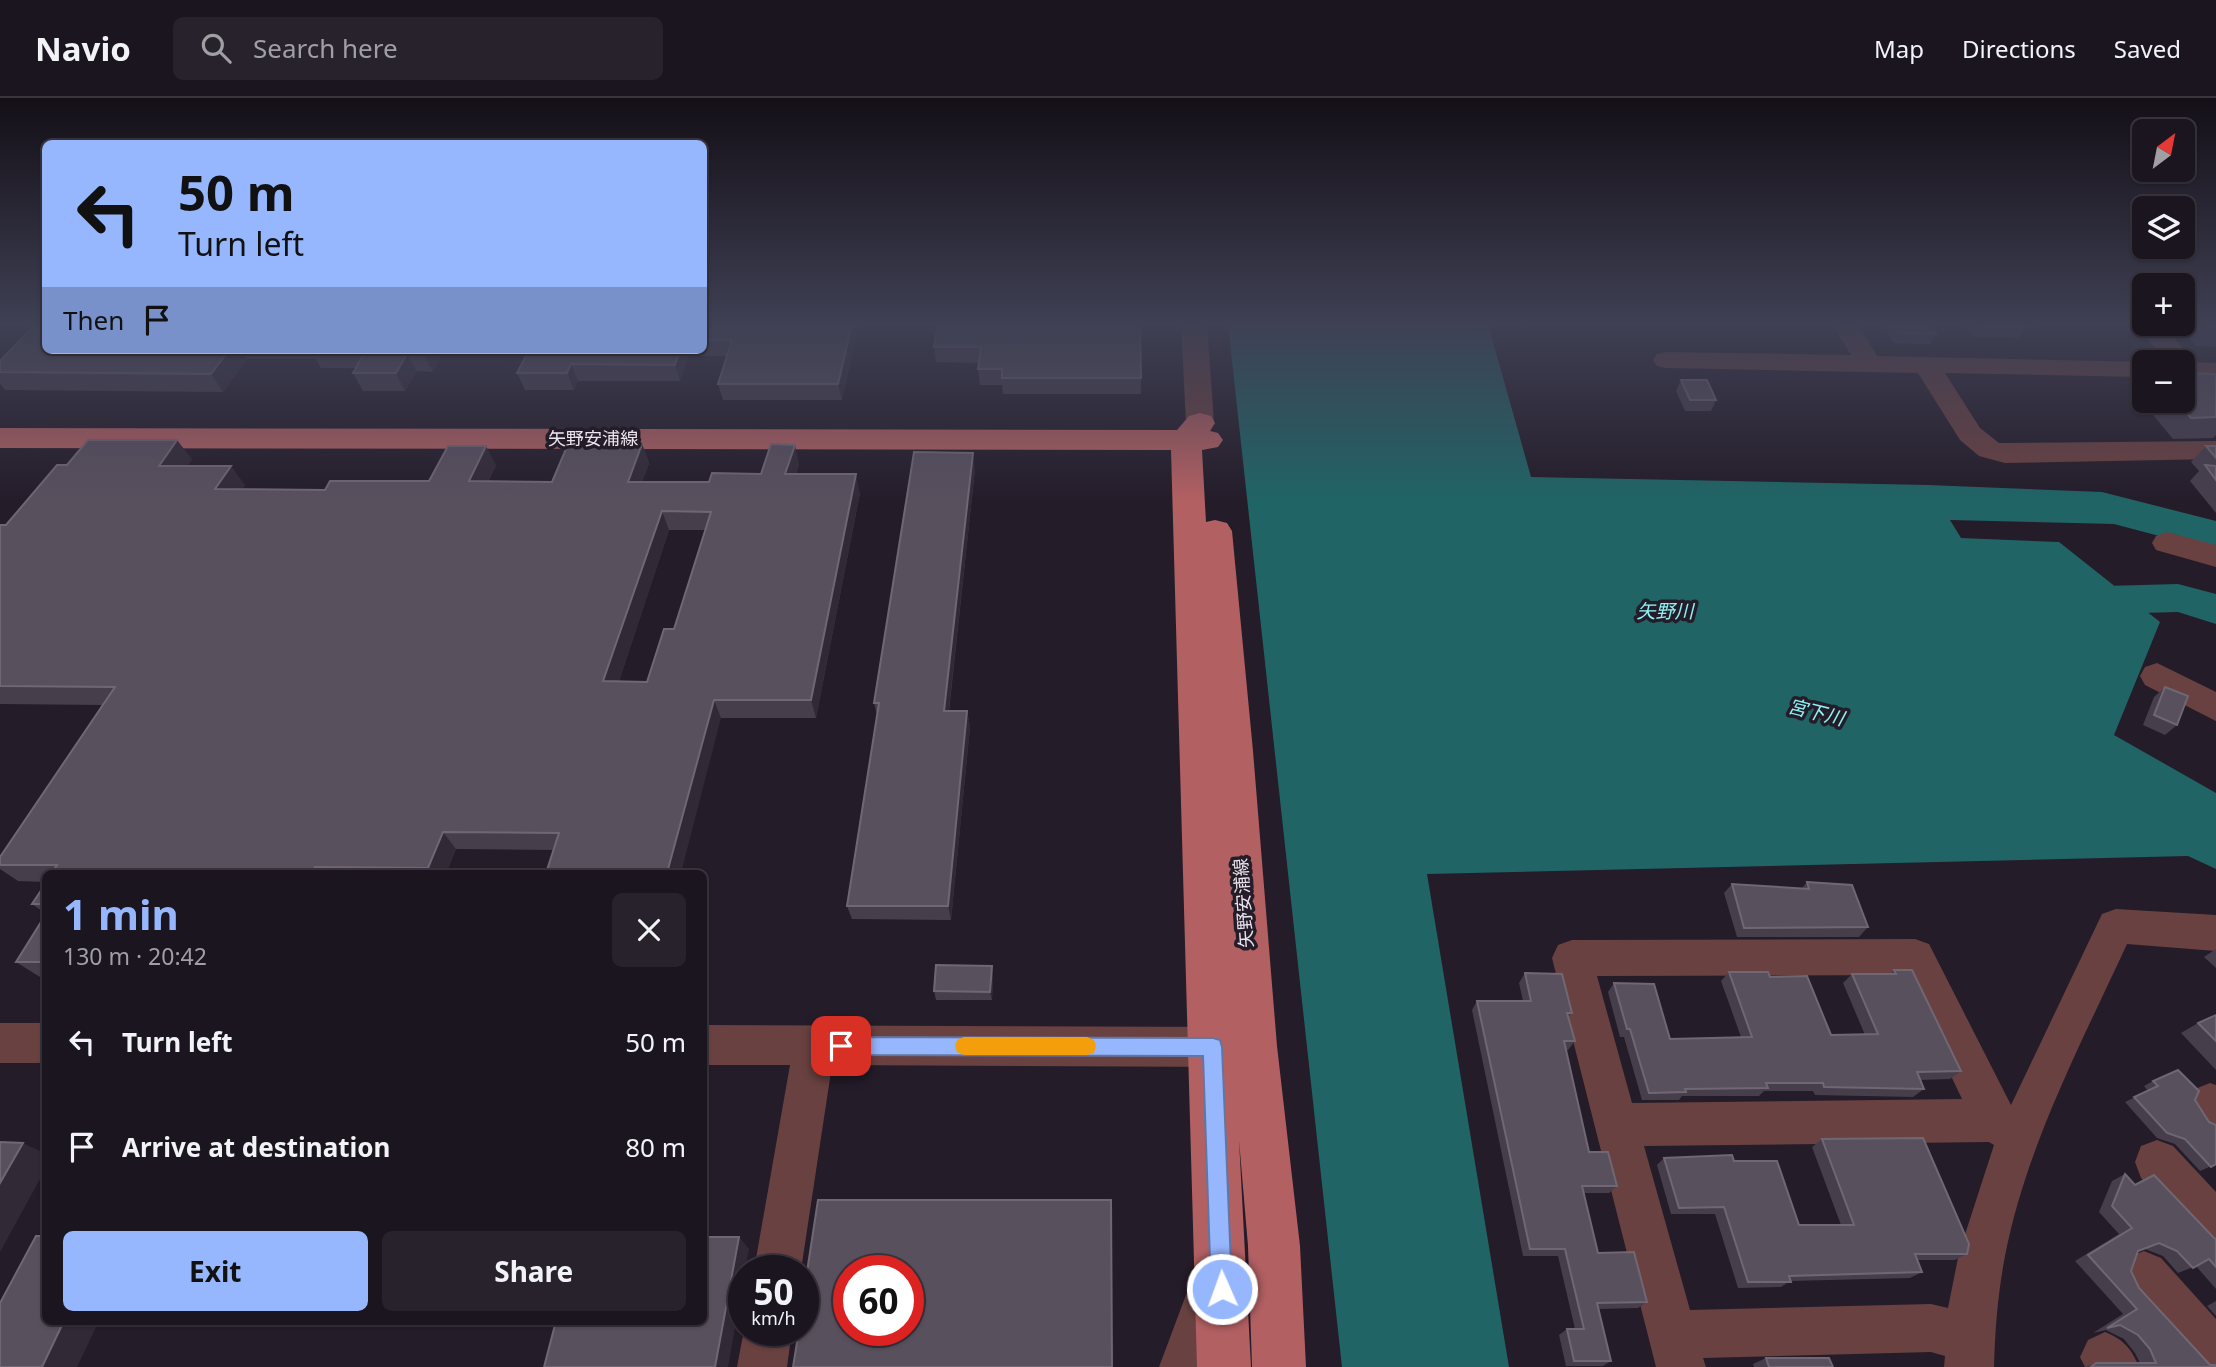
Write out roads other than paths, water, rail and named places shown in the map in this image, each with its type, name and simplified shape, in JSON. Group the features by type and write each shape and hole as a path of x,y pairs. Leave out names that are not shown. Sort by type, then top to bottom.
{"main road":[{"name":"矢野安浦線","path":"0,420 1198,434"},
{"name":"矢野安浦線","path":"0,439 1198,434"},
{"name":"矢野安浦線","path":"1198,434 1234,751 1233,1047 1221,1262 1224,1367"},
{"name":"矢野安浦線","path":"1233,1047 1274,1246 1279,1367"}],"street":[{"path":"1196,383 1198,434"},
{"path":"1937,383 1969,434 1989,450 2005,454 2216,450"},
{"path":"2168,543 2216,556"},
{"path":"2157,676 2216,708"},
{"path":"2008,1128 1915,957 1572,958 1677,1351 1931,1328 1969,1352 1980,1263 2008,1128 2116,926 2216,933"},
{"path":"0,1042 42,1043"},
{"path":"707,1045 1233,1047"},
{"path":"779,1255 814,1046"},
{"path":"1616,1125 2008,1128"},
{"path":"2157,1163 2216,1225"},
{"path":"1260,1367 1261,1299 1274,1246"},
{"path":"1184,1367 1221,1262"},
{"path":"2144,1275 2216,1355"},
{"path":"762,1367 765,1346"}],"water":[{"name":"宮下川","path":"1234,383 1505,383 1531,477 1928,485 2102,492 2216,521 2216,551 2114,524 1950,520 1961,538 2059,542 2160,622 2114,735 2216,793 2216,869 2188,856 1427,874 1509,1367 1342,1367"}],"waterway":[{"name":"矢野川","path":"2069,601 2178,598 2216,609"}]}
